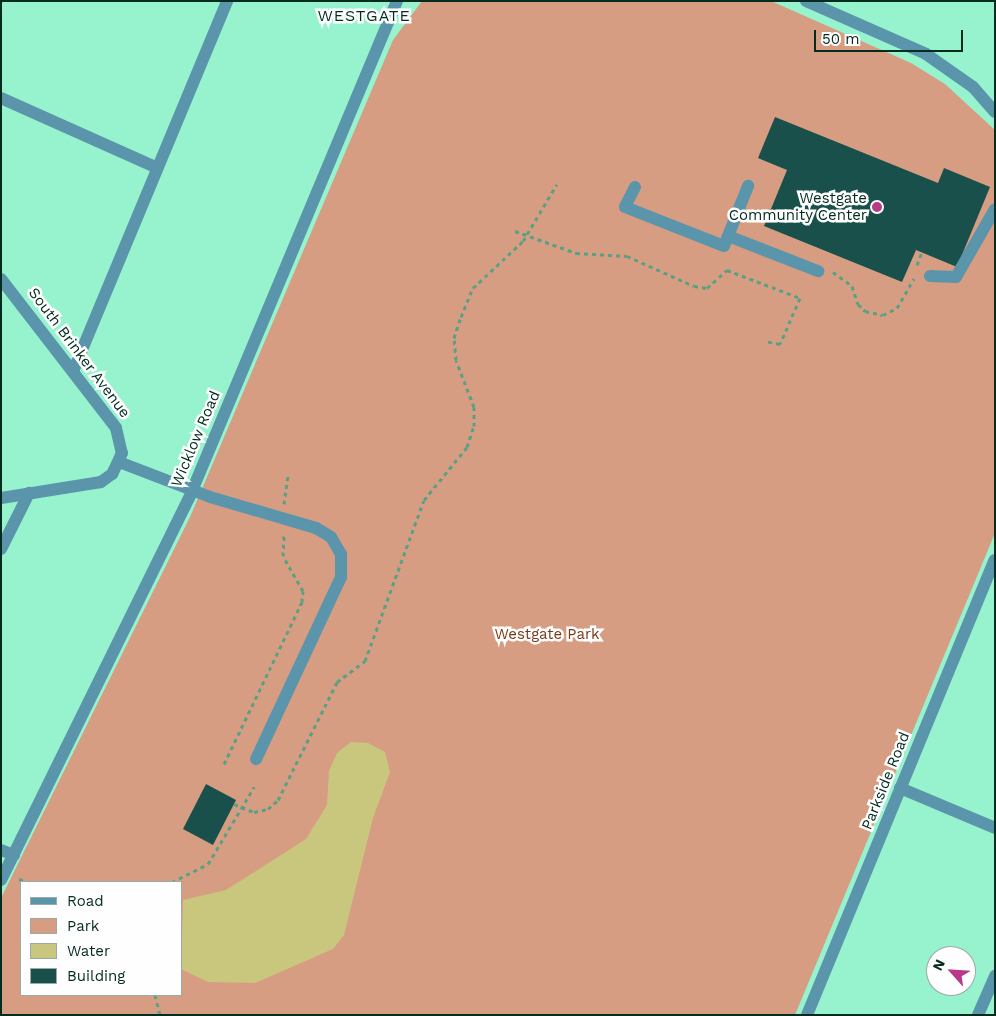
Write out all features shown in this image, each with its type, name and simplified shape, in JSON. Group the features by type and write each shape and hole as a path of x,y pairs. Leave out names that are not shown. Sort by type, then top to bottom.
{"street":[{"path":"74,369 155,167 227,1"},
{"name":"Wicklow Road","path":"1,880 192,491 397,1"},
{"path":"806,1 926,54 973,87 995,112"},
{"path":"1,98 155,167"},
{"path":"635,187 625,207 724,246 748,186"},
{"path":"930,276 956,277 995,209"},
{"path":"728,236 818,271"},
{"name":"South Brinker Avenue","path":"1,279 74,369 116,428 121,447 119,462"},
{"path":"1,498 92,485 112,474 119,462 192,491 316,528 331,538 341,554 341,577 256,759"},
{"path":"1,549 28,493"},
{"name":"Parkside Road","path":"808,1015 995,560"},
{"path":"900,788 995,828"},
{"path":"1,850 14,855"},
{"path":"978,1015 995,976"}],"path":[{"path":"234,804 242,808 261,810 278,800 337,682 365,661 424,500 467,447 474,426 474,407 456,360 454,338 461,317 484,274 526,235 557,184"},
{"path":"515,230 576,253 627,256 694,286 707,288 727,270 800,298 780,344 765,341"},
{"path":"818,271 829,270 844,277 865,311 883,315 896,308 908,293 922,252"},
{"path":"224,764 302,602 303,591 283,556 288,475"},
{"path":"174,881 208,864 254,787"},
{"path":"18,879 24,881"},
{"path":"155,996 160,1015"}],"green space":[{"name":"Westgate Park","path":"422,1 771,1 911,63 945,84 995,130 995,533 795,1015 1,1015 1,898 190,517 393,40"}],"water":[{"path":"351,742 368,743 385,752 390,772 373,818 344,935 333,949 255,983 208,982 182,969 183,900 226,890 306,839 327,805 329,771 337,753"}],"building":[{"name":"Westgate Community Center","path":"775,117 938,183 944,168 990,187 957,267 916,250 902,282 764,226 787,170 758,158"},
{"path":"206,784 236,800 213,845 183,829"}],"place":[{"name":"Westgate Community Center","path":"877,207"}],"district":[{"name":"WESTGATE","path":"364,16"}]}
